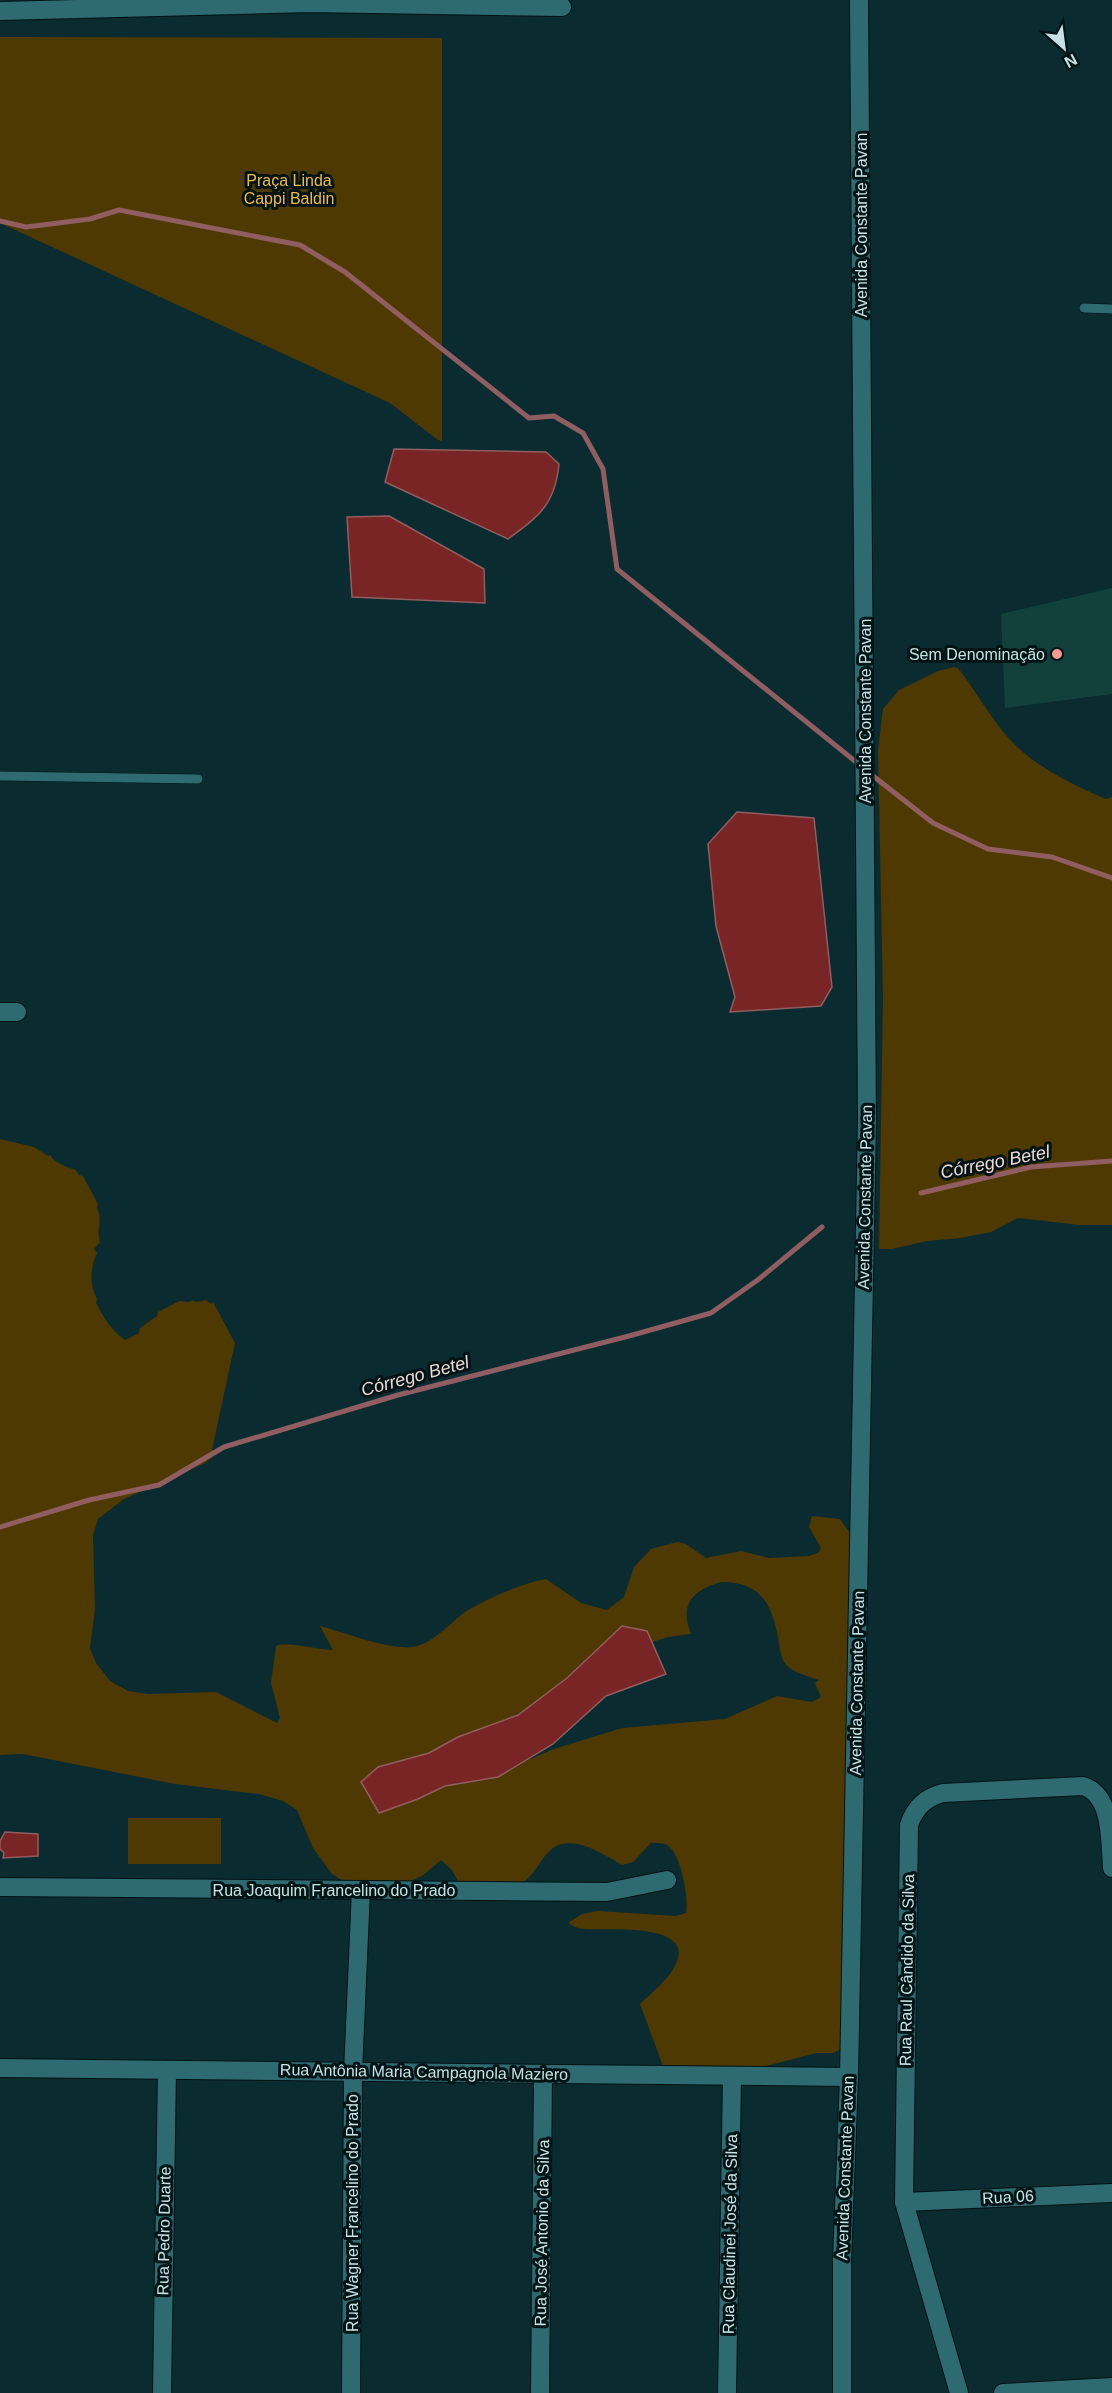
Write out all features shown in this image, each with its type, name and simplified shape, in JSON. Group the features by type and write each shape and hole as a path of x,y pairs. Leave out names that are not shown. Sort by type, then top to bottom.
{"street":[{"name":"Avenida Constante Pavan","path":"842,2393 842,2260 849,2077 867,1120 859,0"},
{"path":"0,11 107,4 309,2 482,3 562,8"},
{"name":"Rua Raul Cândido da Silva","path":"959,2393 904,2202 909,1825 911,1817 924,1802 943,1793 1083,1785 1093,1788 1102,1795 1107,1806 1112,1868"},
{"name":"Rua Joaquim Francelino do Prado","path":"0,1887 607,1892 666,1880"},
{"name":"Rua Wagner Francelino do Prado","path":"351,2393 353,2072 361,1890"},
{"name":"Rua Antônia Maria Campagnola Maziero","path":"0,2068 849,2077"},
{"name":"Rua Pedro Duarte","path":"162,2393 167,2070"},
{"name":"Rua José Antonio da Silva","path":"540,2393 543,2074"},
{"name":"Rua Claudinei José da Silva","path":"728,2393 732,2076"},
{"name":"Rua 06","path":"904,2202 1112,2193"},
{"path":"1003,2393 1112,2387"}],"lane":[{"path":"1084,308 1112,309"},
{"path":"0,776 198,779"}],"green space":[{"name":"Praça Linda Cappi Baldin","path":"0,37 442,38 442,441 390,403 0,223"},
{"path":"958,668 1005,734 1024,753 1043,767 1074,784 1106,799 1112,797 1112,1225 1080,1225 1018,1218 991,1232 927,1241 892,1249 879,1249 883,997 878,750 883,709 899,690 938,671"},
{"path":"0,1139 34,1147 83,1176 98,1204 100,1242 94,1249 97,1253 91,1276 96,1303 108,1323 120,1336 125,1340 139,1333 140,1328 157,1316 158,1312 179,1301 206,1300 211,1304 213,1302 235,1343 212,1450 218,1453 205,1463 124,1499 98,1519 93,1535 95,1609 90,1648 96,1663 110,1681 128,1691 148,1694 216,1692 277,1723 280,1718 271,1683 276,1646 333,1650 320,1626 389,1646 411,1647 433,1638 465,1612 483,1602 516,1588 546,1579 581,1603 607,1610 624,1597 634,1567 651,1549 677,1542 686,1544 706,1558 741,1551 769,1558 808,1556 818,1553 821,1548 809,1527 812,1516 840,1519 850,1533 853,1554 841,2005 845,2041 842,2049 833,2053 816,2053 766,2066 667,2077 640,2004 664,1981 675,1966 679,1952 674,1942 662,1935 646,1931 583,1929 568,1923 582,1914 598,1911 676,1916 686,1913 683,1875 671,1848 665,1844 651,1843 633,1862 622,1865 589,1847 570,1843 561,1844 549,1851 526,1880 510,1887 484,1887 459,1883 452,1870 441,1860 422,1876 390,1890 349,1885 332,1874 313,1848 297,1810 283,1801 259,1794 175,1784 23,1754 0,1755","holes":["721,1582 734,1583 754,1590 762,1596 772,1614 783,1660 794,1671 819,1680 815,1683 821,1697 812,1702 777,1696 725,1719 622,1728 551,1750 487,1778 409,1771 559,1692 592,1661 668,1637 691,1634 687,1614 688,1606 696,1594"]},
{"path":"128,1818 221,1818 221,1864 128,1864"}],"shaded area":[{"path":"394,449 546,452 559,464 554,490 544,508 508,539 385,482"},
{"path":"389,516 484,569 485,603 352,597 347,517"},
{"path":"737,812 814,818 832,987 821,1006 730,1012 735,997 716,926 708,844"},
{"path":"622,1626 647,1631 666,1674 606,1696 553,1744 498,1777 445,1786 418,1799 379,1813 361,1782 378,1767 429,1753 458,1737 518,1715 567,1678"},
{"path":"5,1832 38,1834 38,1856 3,1858 4,1853 0,1849 0,1841"}],"building":[{"name":"Sem Denominação","path":"1112,588 1112,694 1005,708 1001,614"}],"waterway":[{"path":"0,221 26,227 90,219 119,210 300,245 345,272 529,418 554,416 583,433 603,469 617,569 861,766"},
{"path":"868,772 933,823 988,849 1052,857 1112,878"},
{"name":"Córrego Betel","path":"921,1193 1031,1167 1112,1161"},
{"name":"Córrego Betel","path":"0,1527 89,1500 159,1485 224,1447 398,1395 711,1313 759,1279 822,1227"}],"place":[{"name":"Sem Denominação","path":"1057,654"}]}
